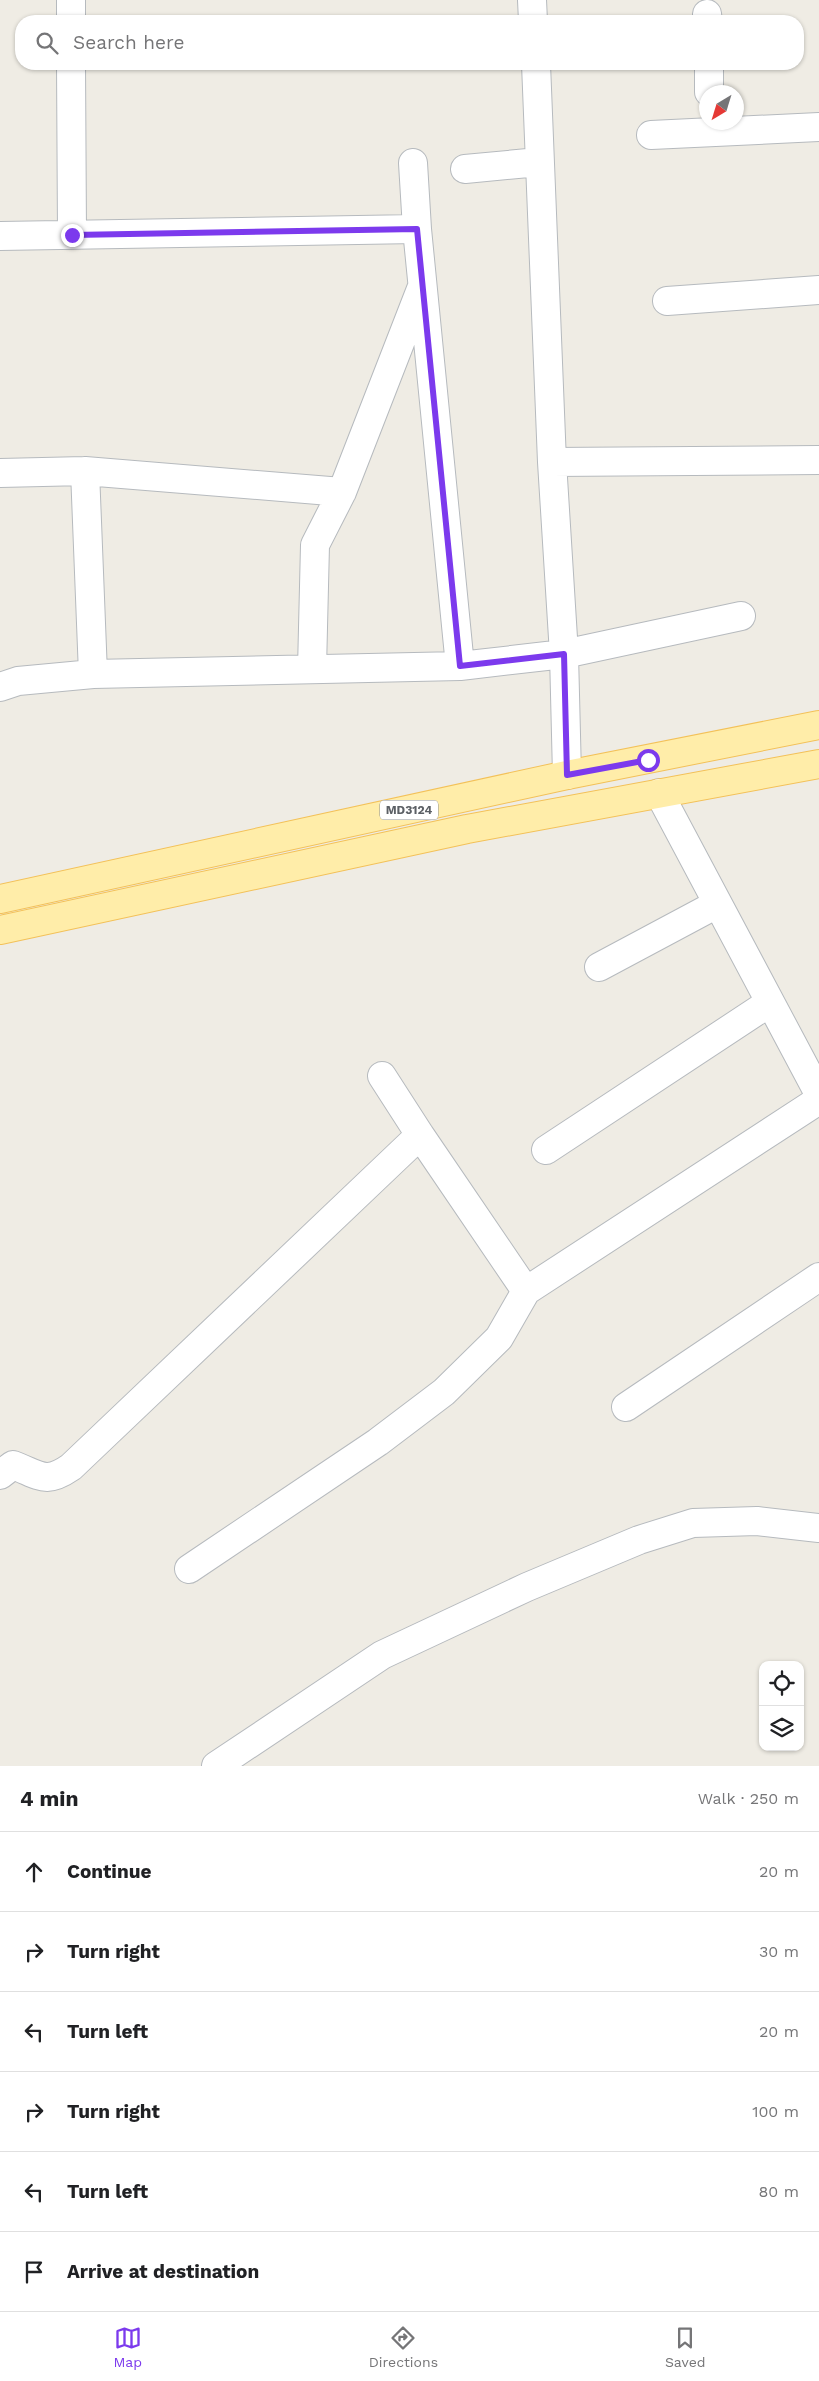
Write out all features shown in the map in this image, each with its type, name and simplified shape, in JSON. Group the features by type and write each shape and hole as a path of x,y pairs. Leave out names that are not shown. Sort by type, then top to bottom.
{"main road":[{"name":"MD3124","path":"0,899 567,775 819,725"},
{"path":"0,930 466,829 819,764"}],"street":[{"path":"71,0 71,15"},
{"path":"532,0 533,15"},
{"path":"71,70 72,235"},
{"path":"536,70 540,114 539,162 552,462 564,654 567,775"},
{"path":"709,70 709,85"},
{"path":"744,127 819,128"},
{"path":"651,135 699,128"},
{"path":"465,169 539,162"},
{"path":"413,163 422,284 460,666"},
{"path":"0,236 417,229"},
{"path":"312,669 315,544 342,492 422,284"},
{"path":"667,301 819,290"},
{"path":"552,462 819,460"},
{"path":"0,473 85,471 342,492"},
{"path":"85,471 93,674"},
{"path":"0,687 18,682 93,674 460,666 564,654 741,616"},
{"path":"659,793 819,1094"},
{"path":"599,966 717,904"},
{"path":"546,1150 769,1003"},
{"path":"382,1076 526,1291"},
{"path":"189,1569 378,1442 444,1392 499,1338 526,1291 819,1100"},
{"path":"0,1475 13,1465 42,1478 57,1477 71,1467 420,1135"},
{"path":"626,1407 819,1277"},
{"path":"216,1766 382,1655 527,1587 639,1540 693,1523 757,1521 819,1528"}],"route":[{"path":"72,235 417,229 460,666 564,654 567,775 648,760"}]}
